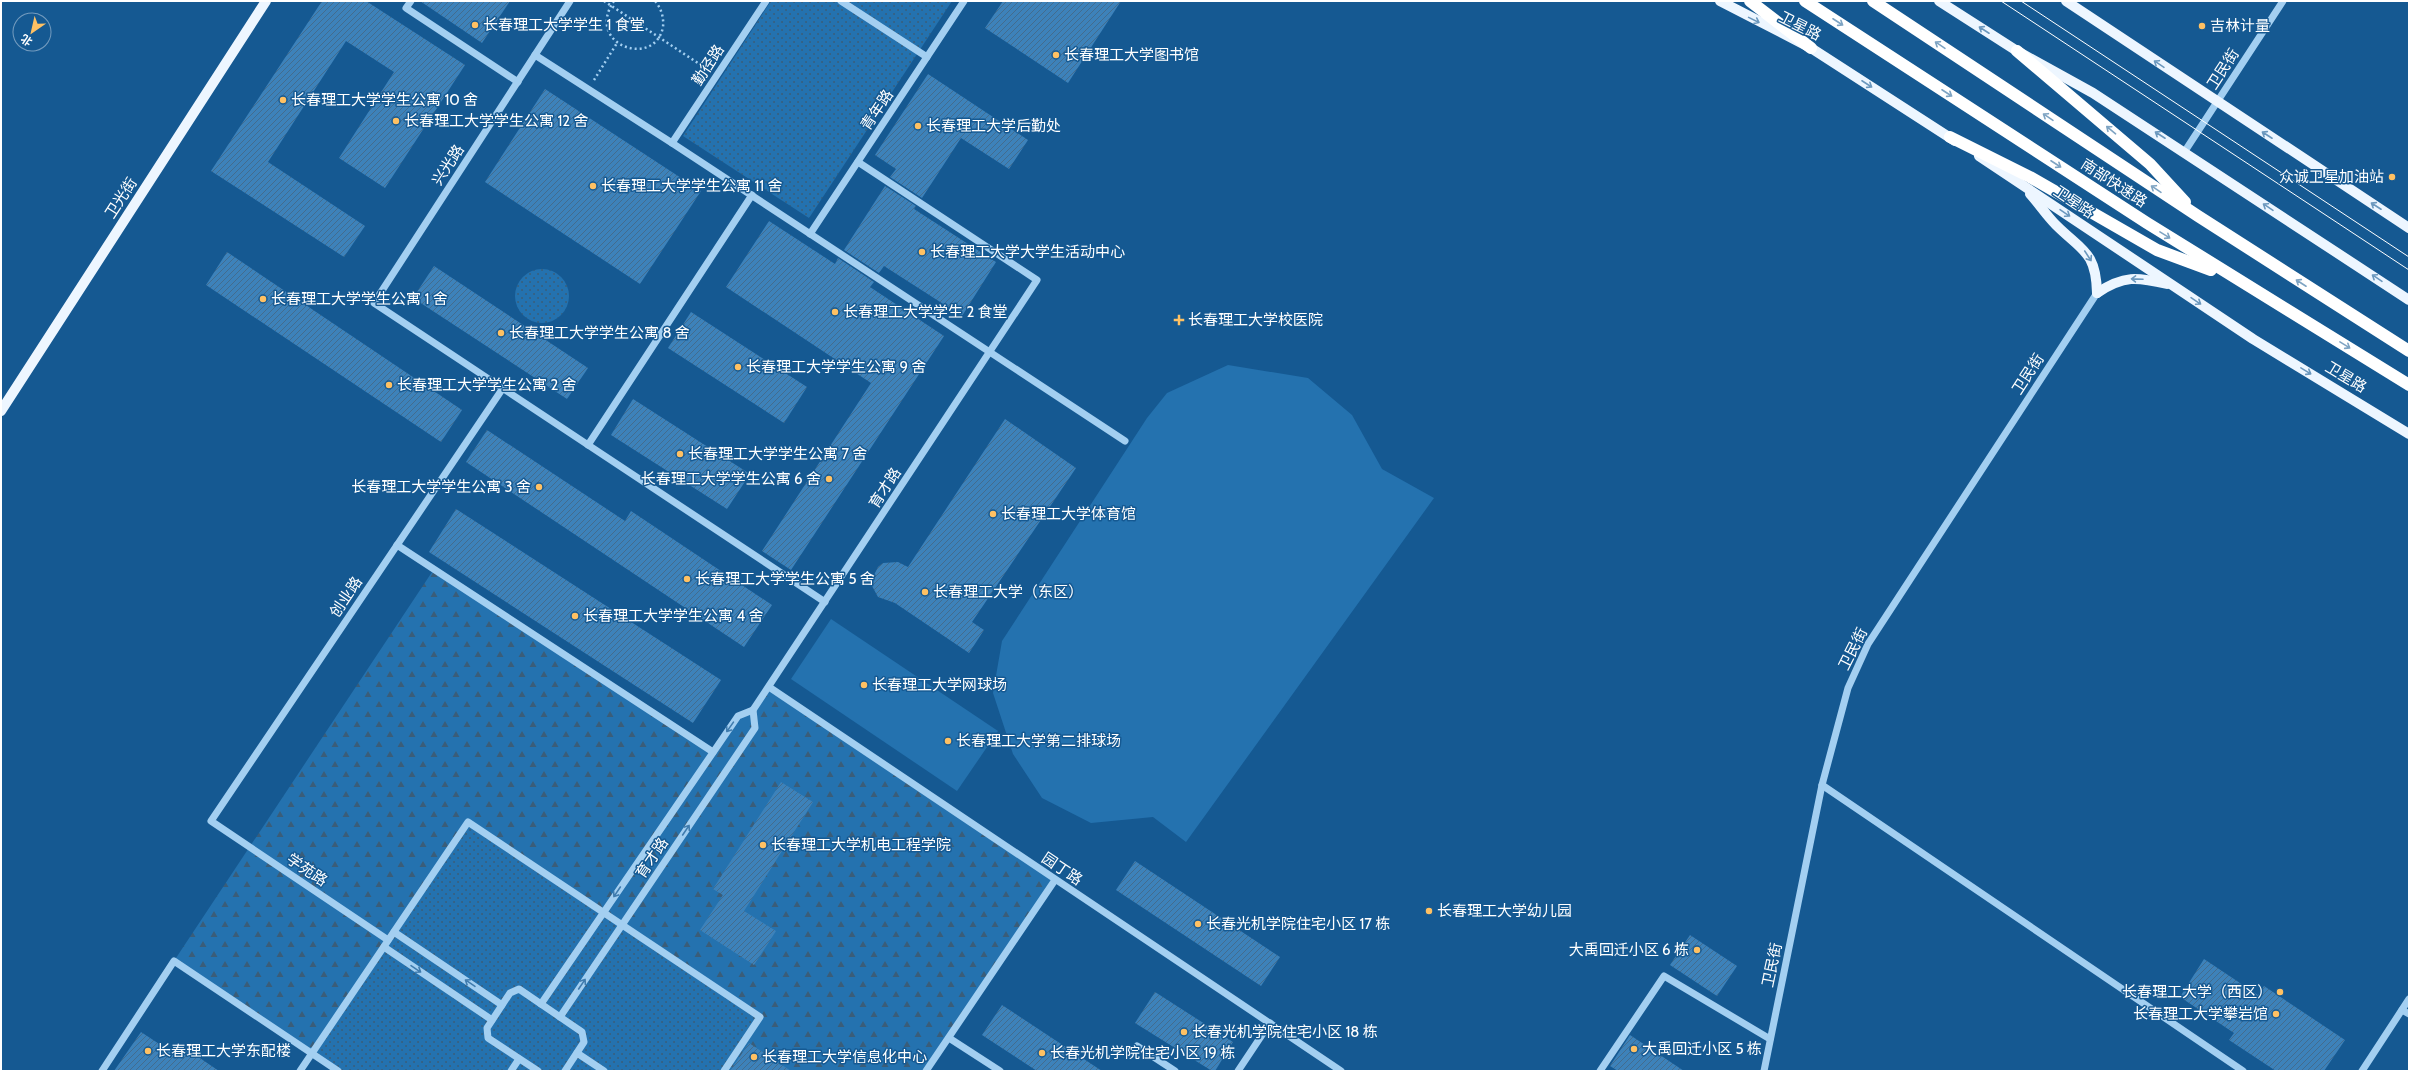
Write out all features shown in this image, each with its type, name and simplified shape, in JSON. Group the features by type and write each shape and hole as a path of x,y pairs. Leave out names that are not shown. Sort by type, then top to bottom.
{"highway":[{"path":"1750,1 1811,48"},
{"name":"南部快速路","path":"1805,1 2233,278 2409,385"},
{"name":"南部快速路","path":"1873,1 2198,216 2333,304 2409,351"},
{"path":"2017,51 2150,164 2198,216"},
{"path":"1950,138 2030,177 2157,250 2233,278"}],"main road":[{"name":"卫光街","path":"1,411 266,1"},
{"name":"卫星路","path":"1720,1 1811,48 2024,186 2253,338 2409,434"},
{"path":"1939,1 2017,51 2093,93 2409,300"},
{"path":"2066,1 2216,102 2409,228"},
{"path":"2024,186 2056,225 2081,245 2096,273 2097,293"},
{"path":"2097,293 2114,282 2134,278 2175,286"}],"street":[{"path":"411,1 406,8 518,82"},
{"name":"兴光路","path":"503,388 374,303 570,1"},
{"name":"勤径路","path":"672,143 766,1"},
{"path":"841,1 927,57"},
{"name":"青年路","path":"810,234 964,1"},
{"name":"卫民街","path":"2185,152 2216,102 2283,1"},
{"path":"535,55 752,195 1124,441"},
{"name":"育才路","path":"540,1004 738,716 753,710 769,687 1037,280 858,162"},
{"path":"588,445 752,195"},
{"name":"卫民街","path":"1764,1071 1822,785 1848,688 1868,644 2097,293"},
{"path":"503,388 825,602"},
{"name":"创业路","path":"211,821 503,388"},
{"path":"397,545 713,752"},
{"name":"园丁路","path":"769,687 1054,880 1341,1071"},
{"name":"育才路","path":"560,1017 755,728 753,710"},
{"path":"1822,785 2243,1071"},
{"name":"学苑路","path":"211,821 388,940"},
{"path":"300,1071 468,822 760,1017 724,1071"},
{"path":"926,1071 1054,880"},
{"path":"394,932 502,1005"},
{"path":"384,947 492,1020"},
{"path":"102,1071 174,961 338,1071"},
{"path":"1600,1071 1664,976 1770,1039"},
{"path":"538,1071 488,1038 487,1028 492,1020 510,993 519,989 582,1032 584,1042 568,1070"},
{"path":"2362,1071 2409,999"},
{"path":"2402,1010 2409,1014"},
{"path":"1238,1071 1270,1023"},
{"path":"949,1038 1000,1071"},
{"path":"1137,1046 1176,1071"},
{"path":"577,1053 604,1071"},
{"path":"511,1071 519,1059"}],"path":[{"path":"604,1 717,76"},
{"path":"614,1 606,18 607,28 617,44 630,49 644,48 658,37 663,19 661,10 655,1"},
{"path":"588,89 617,44"}],"green space":[{"path":"771,1 952,1 809,218 683,136"},
{"path":"537,269 547,269 557,273 565,281 569,291 569,301 565,311 557,319 547,323 537,323 527,319 519,311 515,301 515,291 519,281 527,273"},
{"path":"1228,365 1308,378 1352,415 1382,469 1434,498 1186,842 1153,817 1091,823 1042,798 1013,754 993,693 1002,641 1147,418 1167,393"},
{"path":"434,569 713,752 738,716 753,710 769,687 1055,880 926,1071 724,1071 760,1017 468,822 312,1054 174,961"},
{"name":"长春理工大学网球场","path":"831,619 998,731 957,791 791,679"},
{"path":"468,822 760,1017 724,1071 338,1071 312,1054"}],"building":[{"path":"322,1 366,1 465,65 385,188 339,158 394,72 346,41 268,162 365,226 344,257 211,171"},
{"name":"长春理工大学学生 1 食堂","path":"420,1 510,1 482,43"},
{"name":"长春理工大学图书馆","path":"1003,1 1121,1 1068,83 985,28"},
{"path":"928,74 1028,140 1009,169 961,138 922,198 890,177 896,169 875,155"},
{"name":"长春理工大学学生公寓 11 舍","path":"545,89 701,191 640,284 485,182"},
{"name":"长春理工大学大学生活动中心","path":"885,186 916,206 914,209 996,262 962,316 884,266 879,273 844,250"},
{"name":"长春理工大学学生 2 食堂","path":"769,221 835,264 838,258 874,282 870,287 944,336 791,570 762,551 871,383 726,287"},
{"path":"227,252 462,410 441,442 206,285"},
{"name":"长春理工大学学生公寓 8 舍","path":"434,266 588,368 567,399 413,298"},
{"name":"长春理工大学学生公寓 9 舍","path":"691,312 807,387 784,423 668,348"},
{"name":"长春理工大学学生公寓 7 舍","path":"633,399 750,474 727,509 611,435"},
{"name":"长春理工大学体育馆","path":"1005,419 1076,468 972,622 984,630 969,653 895,603 878,597 872,586 872,579 878,567 883,563 898,562 908,567"},
{"path":"487,430 625,521 631,511 772,605 744,647 466,462"},
{"name":"长春理工大学学生公寓 4 舍","path":"456,509 721,680 693,723 429,552"},
{"name":"长春理工大学机电工程学院","path":"781,782 813,802 744,911 776,931 754,965 700,930 723,895 713,889"},
{"name":"长春光机学院住宅小区 17 栋","path":"1135,861 1280,957 1261,986 1116,890"},
{"name":"大禹回迁小区 6 栋","path":"1690,935 1737,966 1717,996 1670,965"},
{"name":"长春理工大学攀岩馆","path":"2204,959 2258,995 2264,986 2345,1040 2324,1071 2276,1071 2229,1040 2234,1033 2180,997"},
{"name":"长春光机学院住宅小区 18 栋","path":"1155,992 1233,1042 1215,1071 1212,1071 1135,1023"},
{"name":"长春光机学院住宅小区 19 栋","path":"1002,1005 1102,1071 1037,1071 982,1035"},
{"name":"长春理工大学东配楼","path":"141,1032 176,1055 182,1046 219,1071 114,1071"},
{"name":"大禹回迁小区 5 栋","path":"1630,1035 1684,1071 1618,1071 1610,1066"},
{"name":"长春理工大学信息化中心","path":"749,1043 791,1071 730,1071"}],"tram line":[{"path":"2001,1 2409,270"},
{"path":"2021,1 2409,257"}],"place":[{"name":"长春理工大学学生 1 食堂","path":"475,25"},
{"name":"吉林计量","path":"2202,26"},
{"name":"长春理工大学图书馆","path":"1056,55"},
{"name":"长春理工大学学生公寓 10 舍","path":"283,100"},
{"name":"长春理工大学学生公寓 12 舍","path":"396,121"},
{"name":"长春理工大学后勤处","path":"918,126"},
{"name":"众诚卫星加油站","path":"2392,177"},
{"name":"长春理工大学学生公寓 11 舍","path":"593,186"},
{"name":"长春理工大学大学生活动中心","path":"922,252"},
{"name":"长春理工大学学生公寓 1 舍","path":"263,299"},
{"name":"长春理工大学学生 2 食堂","path":"835,312"},
{"name":"长春理工大学校医院","path":"1179,320"},
{"name":"长春理工大学学生公寓 8 舍","path":"501,333"},
{"name":"长春理工大学学生公寓 9 舍","path":"738,367"},
{"name":"长春理工大学学生公寓 2 舍","path":"389,385"},
{"name":"长春理工大学学生公寓 7 舍","path":"680,454"},
{"name":"长春理工大学学生公寓 6 舍","path":"829,479"},
{"name":"长春理工大学学生公寓 3 舍","path":"539,487"},
{"name":"长春理工大学体育馆","path":"993,514"},
{"name":"长春理工大学学生公寓 5 舍","path":"687,579"},
{"name":"长春理工大学（东区）","path":"925,592"},
{"name":"长春理工大学学生公寓 4 舍","path":"575,616"},
{"name":"长春理工大学网球场","path":"864,685"},
{"name":"长春理工大学第二排球场","path":"948,741"},
{"name":"长春理工大学机电工程学院","path":"763,845"},
{"name":"长春理工大学幼儿园","path":"1429,911"},
{"name":"长春光机学院住宅小区 17 栋","path":"1198,924"},
{"name":"大禹回迁小区 6 栋","path":"1697,950"},
{"name":"长春理工大学（西区）","path":"2280,992"},
{"name":"长春理工大学攀岩馆","path":"2276,1014"},
{"name":"长春光机学院住宅小区 18 栋","path":"1184,1032"},
{"name":"大禹回迁小区 5 栋","path":"1634,1049"},
{"name":"长春理工大学东配楼","path":"148,1051"},
{"name":"长春光机学院住宅小区 19 栋","path":"1042,1053"},
{"name":"长春理工大学信息化中心","path":"754,1057"}]}
